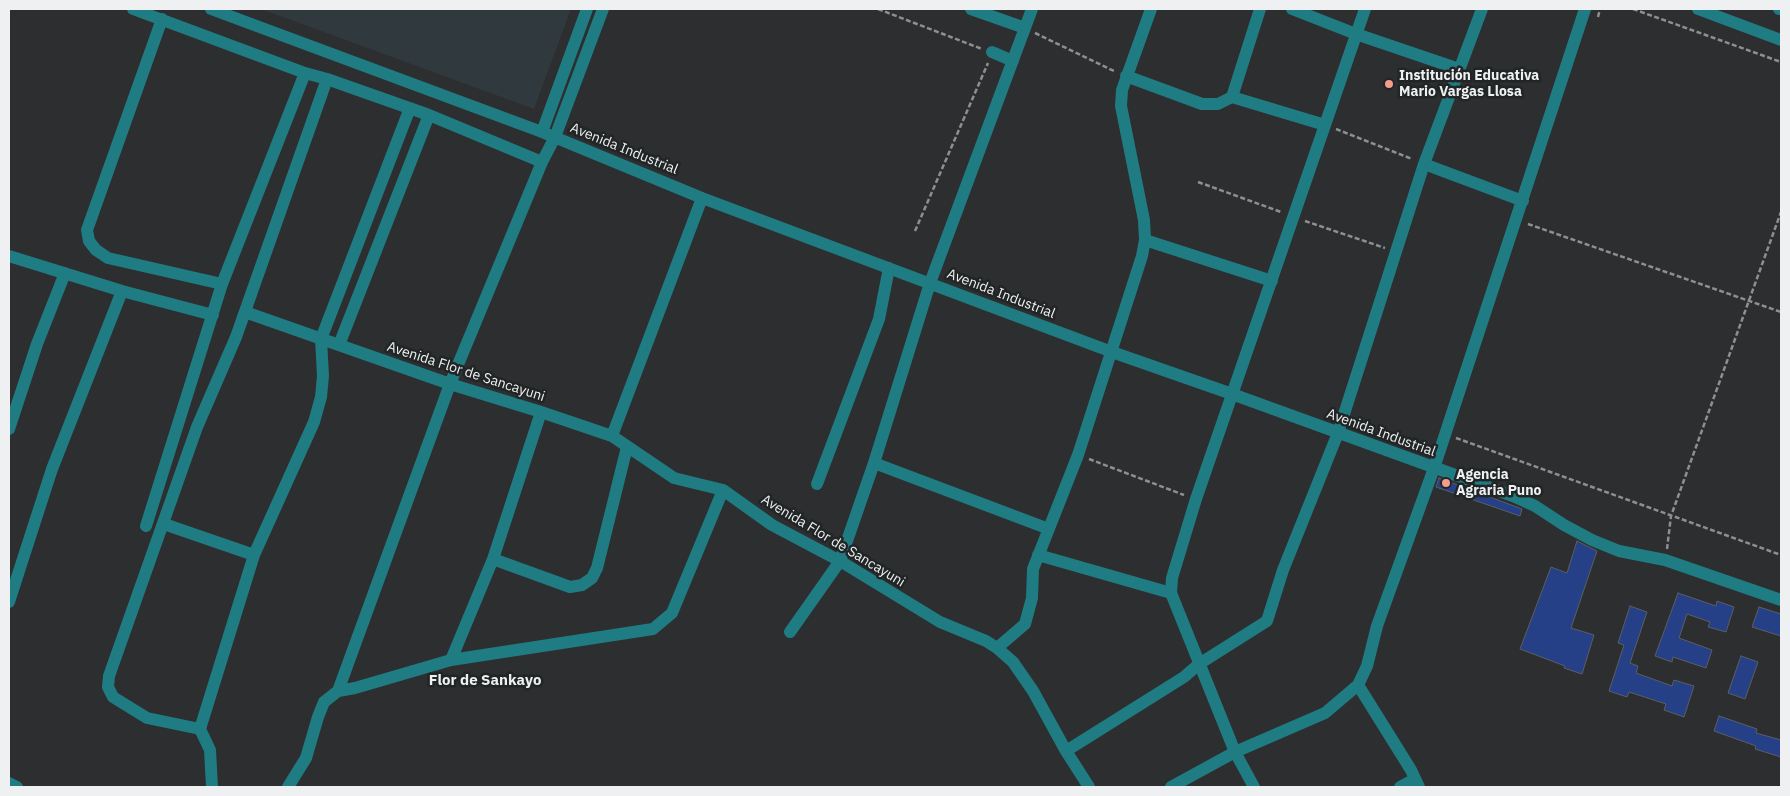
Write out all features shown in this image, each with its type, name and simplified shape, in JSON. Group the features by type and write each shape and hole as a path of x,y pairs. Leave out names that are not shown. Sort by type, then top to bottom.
{"street":[{"path":"132,9 305,73 429,115 542,162"},
{"name":"Avenida Industrial","path":"211,9 556,137 702,198 1112,352 1232,394 1535,506 1564,525 1592,540 1619,551 1665,560 1781,600"},
{"path":"542,132 587,9"},
{"path":"338,691 450,384 542,162 556,137 604,9"},
{"path":"971,9 1006,14 1025,28"},
{"path":"790,632 840,561 874,463 930,283 1032,9"},
{"path":"997,648 1025,624 1032,598 1034,569 1038,555 1078,455 1142,256 1145,240 1144,220 1121,106 1122,90 1126,76 1151,9"},
{"path":"1232,97 1260,9"},
{"path":"1292,9 1356,34 1459,69"},
{"path":"1254,787 1235,752 1199,664 1171,592 1172,578 1196,499 1365,9"},
{"path":"1066,751 1184,677 1199,664 1267,621 1283,570 1338,434 1424,164 1482,9"},
{"path":"1170,787 1235,752 1325,713 1358,685 1367,666 1377,626 1434,468 1585,9"},
{"path":"1698,9 1781,40"},
{"path":"162,19 87,230 89,241 96,250 108,258 222,284"},
{"path":"992,52 1013,60"},
{"path":"146,526 222,284 305,73"},
{"path":"1126,76 1202,104 1218,104 1232,97 1325,125"},
{"path":"200,729 147,718 113,697 108,687 109,676 197,427 236,337 327,79"},
{"path":"212,787 210,750 200,729 254,555 314,422 321,397 321,339 410,108"},
{"path":"339,345 429,115"},
{"path":"1424,164 1522,201"},
{"path":"612,436 702,198"},
{"path":"1145,240 1272,281"},
{"path":"9,256 122,291 213,315"},
{"path":"817,484 879,319 889,268"},
{"path":"9,429 37,344 65,273"},
{"path":"9,602 52,469 122,291"},
{"name":"Avenida Flor de Sancayuni","path":"245,312 450,384 612,436 627,448 674,478 723,490 772,525 840,561 940,622 986,641 997,648 1014,662 1089,787"},
{"path":"451,660 493,558 541,412"},
{"path":"493,558 570,587 582,585 592,578 597,568 627,448"},
{"path":"874,463 1049,529"},
{"path":"288,787 306,758 324,702 338,691 355,688 451,660 653,629 672,613 723,490"},
{"path":"164,524 254,555"},
{"path":"1038,555 1171,592"},
{"path":"1358,685 1417,783 1400,787"},
{"path":"9,784 17,787"}],"path":[{"path":"878,9 992,52 915,231"},
{"path":"1633,9 1781,62"},
{"path":"1025,28 1126,76"},
{"path":"1325,125 1424,164"},
{"path":"1665,560 1671,516 1781,212"},
{"path":"1526,223 1781,312"},
{"path":"1450,436 1781,555"},
{"path":"1078,455 1196,499"}],"shaded area":[{"path":"261,9 571,9 534,109"}],"building":[{"path":"1439,478 1522,509 1520,516 1436,487"},
{"path":"1577,541 1597,551 1571,628 1594,635 1582,674 1520,649 1551,567 1567,573"},
{"path":"1678,593 1716,606 1717,601 1734,607 1726,632 1708,627 1710,622 1687,614 1679,638 1712,650 1706,668 1673,657 1672,662 1655,656"},
{"path":"1630,606 1647,612 1630,663 1638,666 1636,673 1672,686 1674,680 1694,686 1684,717 1664,710 1666,704 1629,692 1627,697 1609,691 1624,645 1618,643"},
{"path":"1759,607 1781,614 1781,636 1752,627"},
{"path":"1741,656 1758,662 1745,699 1728,693"},
{"path":"1719,716 1757,729 1756,733 1781,740 1781,757 1755,749 1756,746 1714,731"}],"place":[{"name":"Institución Educativa Mario Vargas Llosa","path":"1389,84"},
{"name":"Agencia Agraria Puno","path":"1446,483"}],"district":[{"name":"Flor de Sankayo","path":"485,681"}]}
